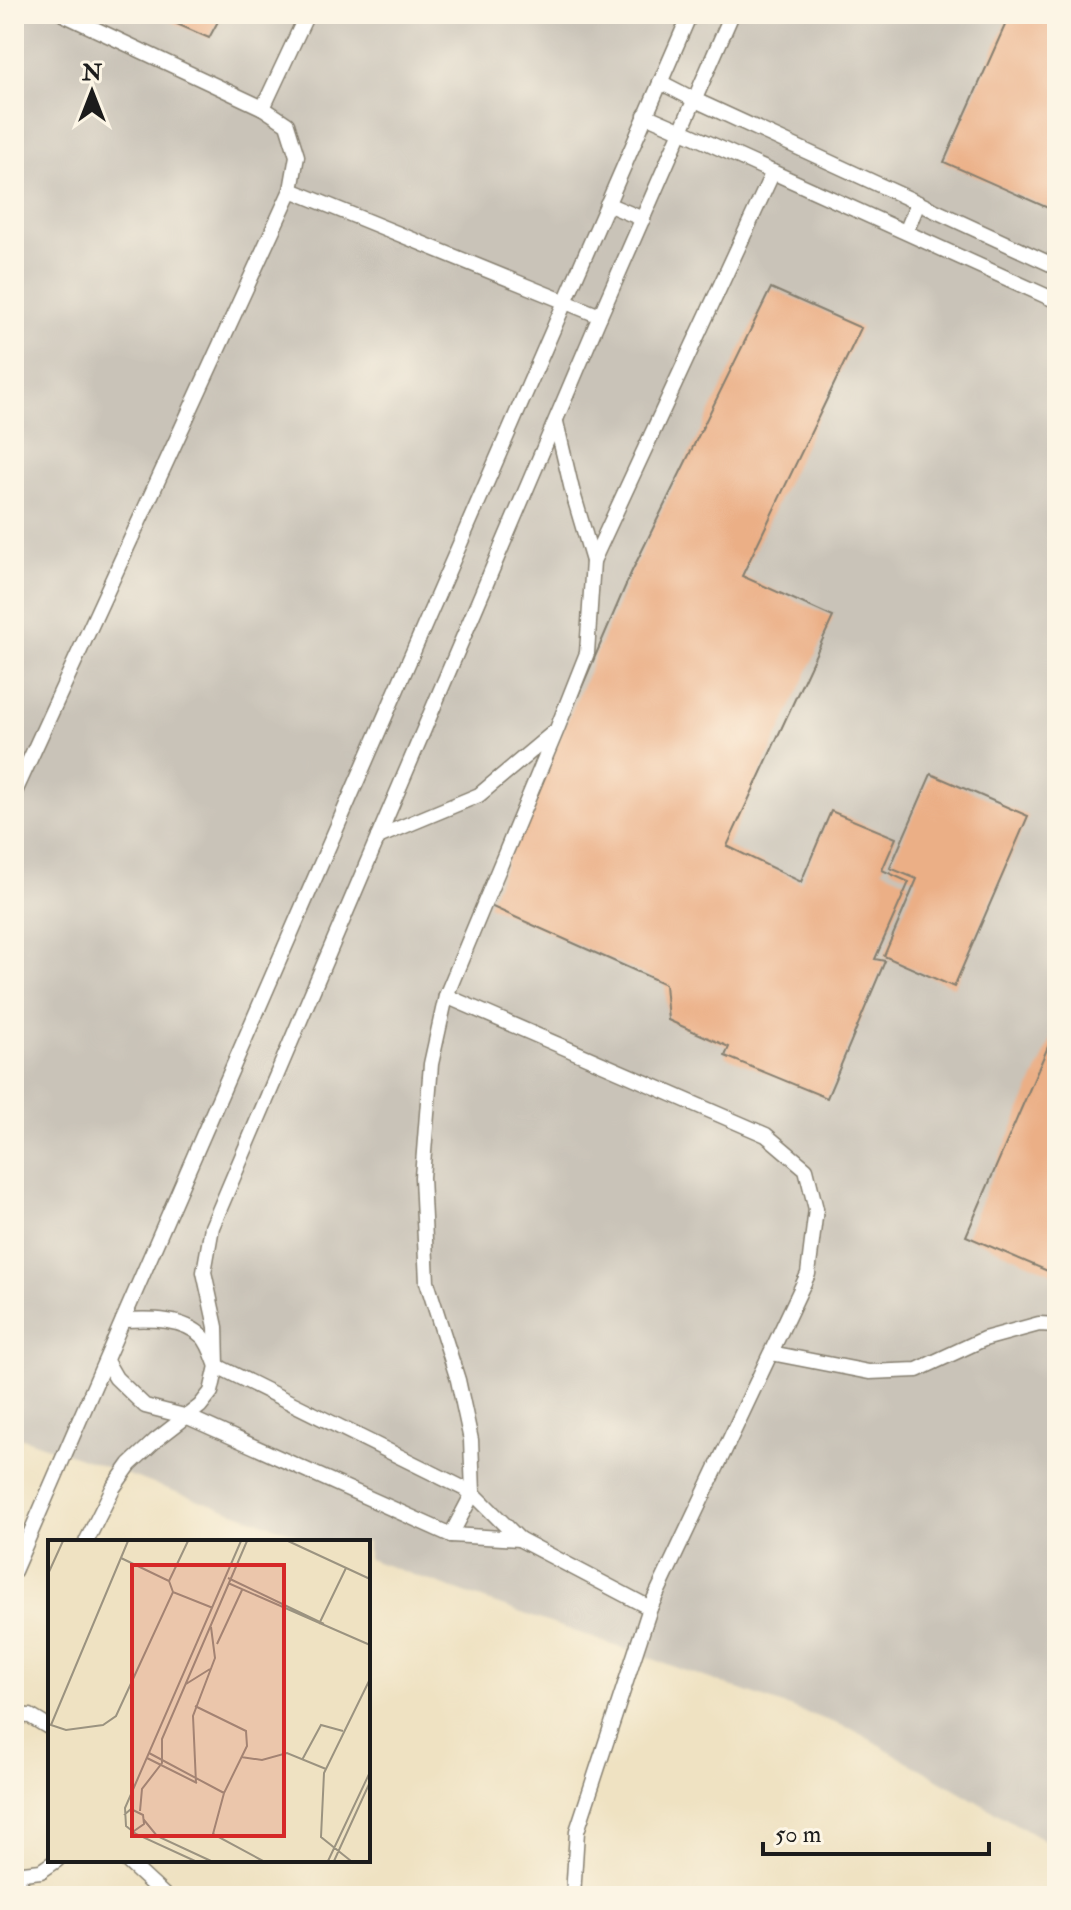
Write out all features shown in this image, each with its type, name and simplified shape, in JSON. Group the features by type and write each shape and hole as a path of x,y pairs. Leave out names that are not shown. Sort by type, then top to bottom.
{"lane":[{"path":"14,794 291,190 297,156 287,124 263,108 63,14"},
{"path":"263,108 307,14"},
{"path":"14,1571 690,14"},
{"path":"87,1540 113,1488 130,1464 188,1417 211,1392 217,1366 216,1327 204,1272 212,1227 732,14"},
{"path":"660,82 1057,267"},
{"path":"645,115 1057,301"},
{"path":"593,561 773,172"},
{"path":"291,190 600,316"},
{"path":"906,232 918,203"},
{"path":"607,204 643,219"},
{"path":"451,1535 473,1493 471,1440 458,1380 427,1282 422,1177 431,1064 446,996 587,653 593,561 556,422"},
{"path":"378,837 479,795 557,729"},
{"path":"446,996 766,1135 806,1169 816,1209 808,1274 650,1608 577,1831 573,1896"},
{"path":"123,1320 154,1319 193,1329 205,1339 217,1366 473,1493 519,1539 650,1608"},
{"path":"771,1353 869,1372 917,1370 984,1339 1039,1324 1057,1325"},
{"path":"106,1361 116,1378 145,1406 188,1417 451,1535 519,1539"},
{"path":"14,1715 30,1716 48,1727"},
{"path":"14,1877 41,1871 54,1862"},
{"path":"128,1862 165,1896"},
{"path":"14,1877 27,1891 37,1896"}],"shaded area":[{"path":"14,14 1057,14 1057,1848 852,1729 370,1560 370,1540 313,1540 14,1435"}],"building":[{"path":"154,14 222,14 209,38"},
{"path":"1010,14 1057,14 1057,212 944,162"},
{"path":"771,288 861,328 742,576 833,617 727,846 801,882 831,811 896,838 882,870 909,882 875,959 885,961 827,1098 725,1056 729,1047 668,1020 665,984 488,905 631,573"},
{"path":"931,774 1028,816 954,987 884,956 917,879 890,868"},
{"path":"1057,1026 1057,1275 966,1236"}]}
